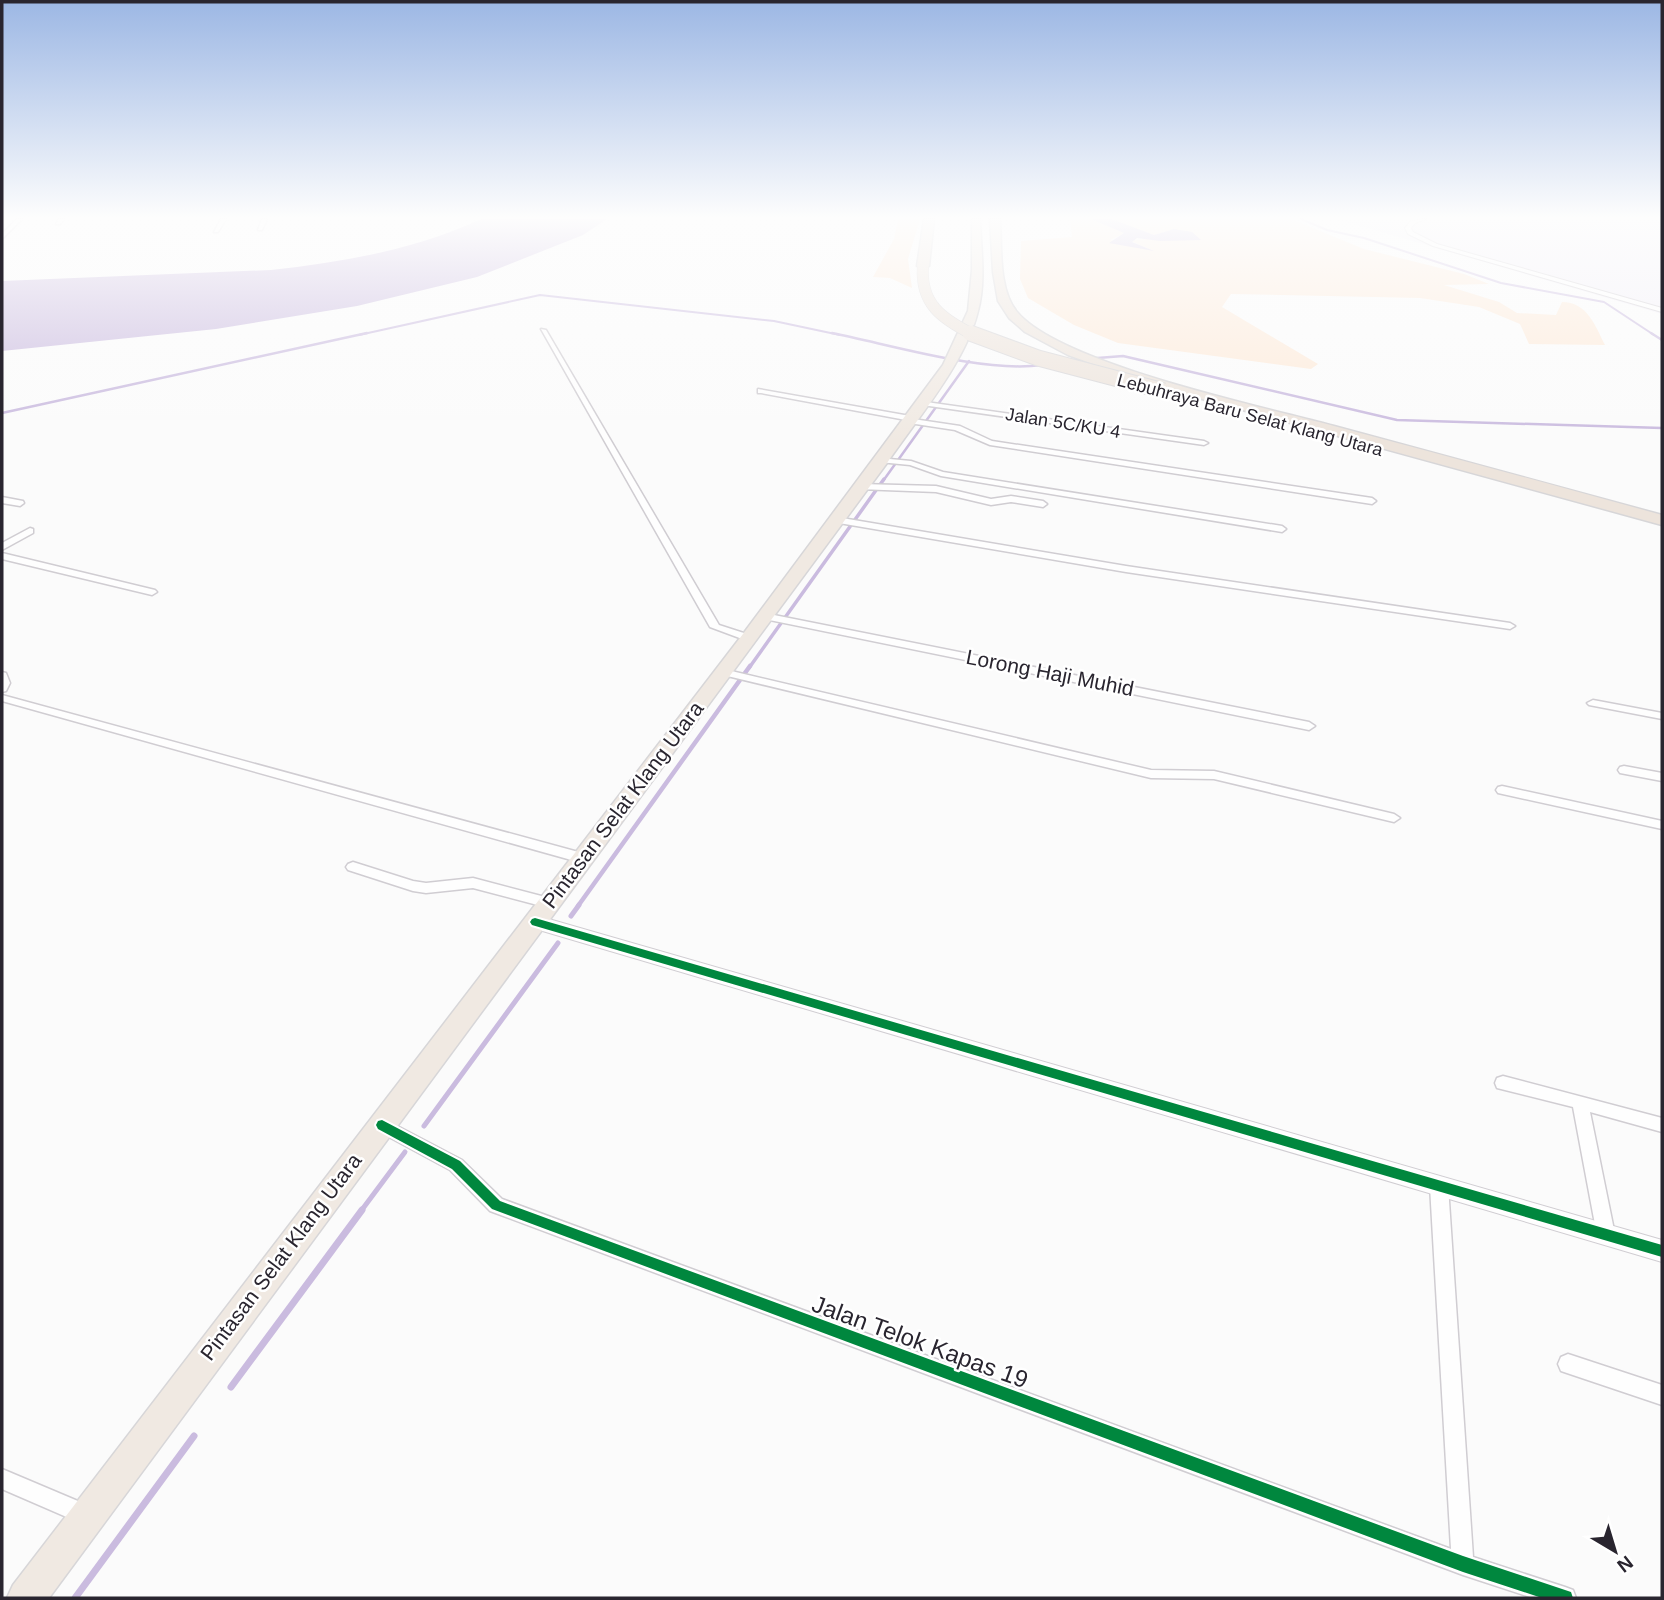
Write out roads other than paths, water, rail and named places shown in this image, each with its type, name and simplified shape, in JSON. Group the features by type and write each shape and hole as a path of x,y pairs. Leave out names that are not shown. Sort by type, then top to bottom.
{"highway":[{"name":"Lebuhraya Baru Selat Klang Utara","path":"926,294 929,302 951,323 1007,348 1662,529"},
{"name":"Pintasan Selat Klang Utara","path":"26,1598 582,858 728,673 749,638 848,522 867,487 892,461 953,358 973,311 976,294"},
{"name":"Lebuhraya Baru Selat Klang Utara","path":"1003,294 1012,314 1041,336 1102,364 1160,383 1662,520"}],"street":[{"path":"1606,294 1662,310"},
{"path":"543,330 715,628 749,638"},
{"path":"761,391 918,418 957,428 989,443 1372,500"},
{"name":"Jalan 5C/KU 4","path":"918,418 1204,443"},
{"path":"892,461 941,474 1282,529"},
{"path":"867,487 936,489 991,502 1011,499 1043,504"},
{"path":"2,500 20,503"},
{"path":"848,522 1126,569 1510,626"},
{"path":"5,543 30,531"},
{"path":"2,556 152,592"},
{"name":"Lorong Haji Muhid","path":"768,616 1309,726"},
{"path":"728,673 1151,774 1214,775 1394,818"},
{"path":"2,675 5,683 2,689"},
{"path":"2,698 582,858"},
{"path":"1593,703 1662,716"},
{"path":"1624,770 1662,777"},
{"path":"1502,790 1662,825"},
{"path":"353,867 426,888 473,883 542,913 1439,1186 1662,1251"},
{"path":"1503,1083 1662,1125"},
{"path":"1580,1102 1606,1235"},
{"name":"Jalan Telok Kapas 19","path":"382,1125 456,1165 496,1205 1463,1564 1565,1598"},
{"path":"1439,1186 1463,1564"},
{"path":"1568,1364 1662,1395"},
{"path":"2,1479 88,1515"}],"waterway":[{"path":"1559,294 1604,302 1654,335"},
{"path":"359,335 540,295 774,321 840,335"},
{"path":"2,413 367,333"},
{"path":"832,333 968,362"},
{"path":"1651,333 1662,340"},
{"path":"1072,360 1123,356 1397,420 1662,428"},
{"path":"883,481 968,362"},
{"path":"968,362 1042,365"},
{"path":"749,668 884,479"},
{"path":"578,906 750,666"},
{"path":"571,916 579,905"},
{"path":"424,1126 558,943"},
{"path":"361,1211 405,1152"},
{"path":"231,1387 362,1210"},
{"path":"75,1598 194,1436"}]}
